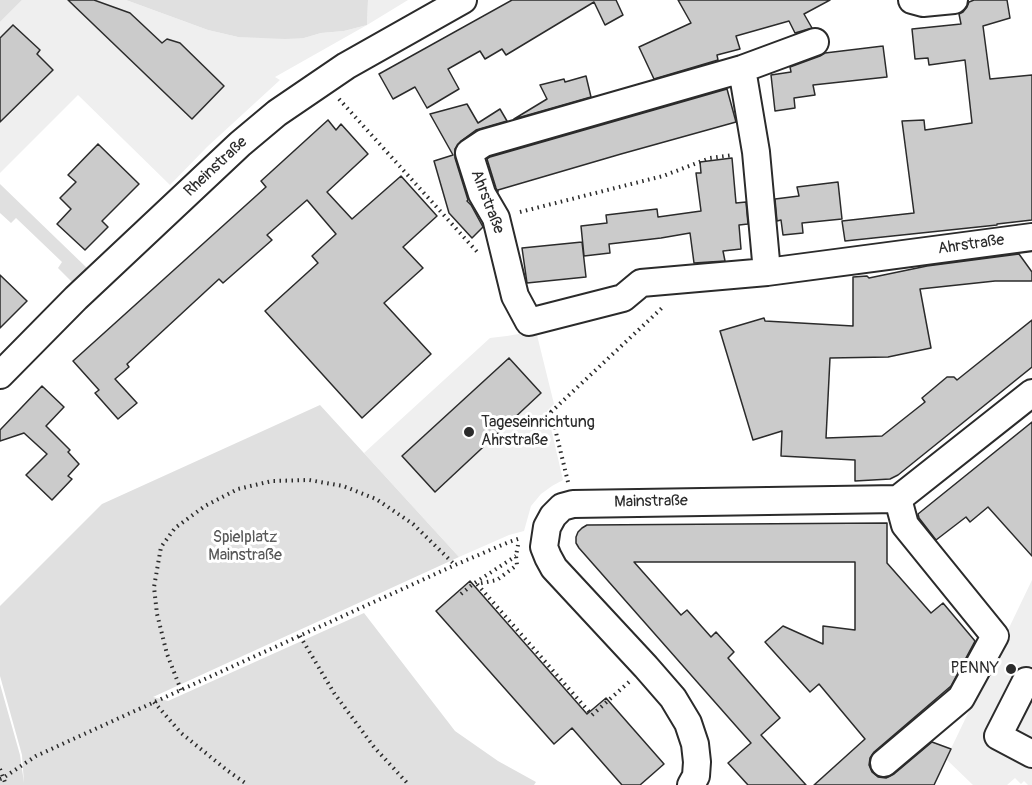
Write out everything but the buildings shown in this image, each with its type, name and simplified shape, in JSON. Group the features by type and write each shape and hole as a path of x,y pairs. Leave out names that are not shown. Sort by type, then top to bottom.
{"street":[{"name":"Rheinstraße","path":"0,375 76,298 240,144 277,113 322,81 464,0"},
{"path":"912,0 923,3 954,0"},
{"name":"Ahrstraße","path":"815,42 742,69 484,143 469,153 482,194 496,218 515,296 530,322 622,298 641,283 766,272 1032,237"},
{"path":"742,69 756,152 766,272"},
{"path":"884,763 961,698 995,636 905,525 898,499 1032,393"},
{"name":"Mainstraße","path":"573,504 898,499"},
{"path":"573,504 562,507 553,516 545,537 544,547 548,556 554,568 673,698 688,723 695,744 698,762 697,782"},
{"path":"1032,684 1026,681 998,736 1032,754"}],"path":[{"path":"322,81 482,258"},
{"path":"496,218 663,176 710,158 756,152"},
{"path":"573,504 551,412 694,278"},
{"path":"181,690 167,654 157,614 154,587 161,547 175,528 205,506 238,489 272,481 309,480 343,486 376,499 413,524 455,565"},
{"path":"2,779 36,756 455,565 519,538 545,537"},
{"path":"519,538 517,565 498,580 477,584 592,715 646,667"},
{"path":"461,594 516,556"},
{"path":"300,636 334,693 374,747 409,785"},
{"path":"154,702 181,733 248,785"},
{"path":"0,769 6,785"}],"shaded area":[{"path":"22,0 126,0 208,30 238,37 304,38 367,25 275,77 280,80 207,147 170,185 78,95 0,173 0,22"},
{"path":"368,0 408,0 367,25"},
{"name":"Tageseinrichtung Ahrstraße","path":"536,331 554,404 547,411 563,480 541,494 531,506 524,531 509,535 459,557 364,453 490,338"},
{"name":"PENNY","path":"1032,580 1032,785 1024,781 1021,784 1015,778 1007,785 973,785 946,759"}],"green space":[{"path":"0,0 22,0 0,22"},
{"path":"126,0 368,0 367,25 304,38 238,37 208,30"},
{"path":"0,184 87,268 73,283 58,268 62,262 16,218 11,223 0,213"},
{"name":"Spielplatz Mainstraße","path":"320,405 459,557 153,697 168,701 364,613 455,731 498,761 536,782 534,785 0,785 0,684 20,755 24,783 22,755 0,676 0,606 102,504"}],"place":[{"name":"Tageseinrichtung Ahrstraße","path":"469,432"},
{"name":"PENNY","path":"1011,669"}]}
